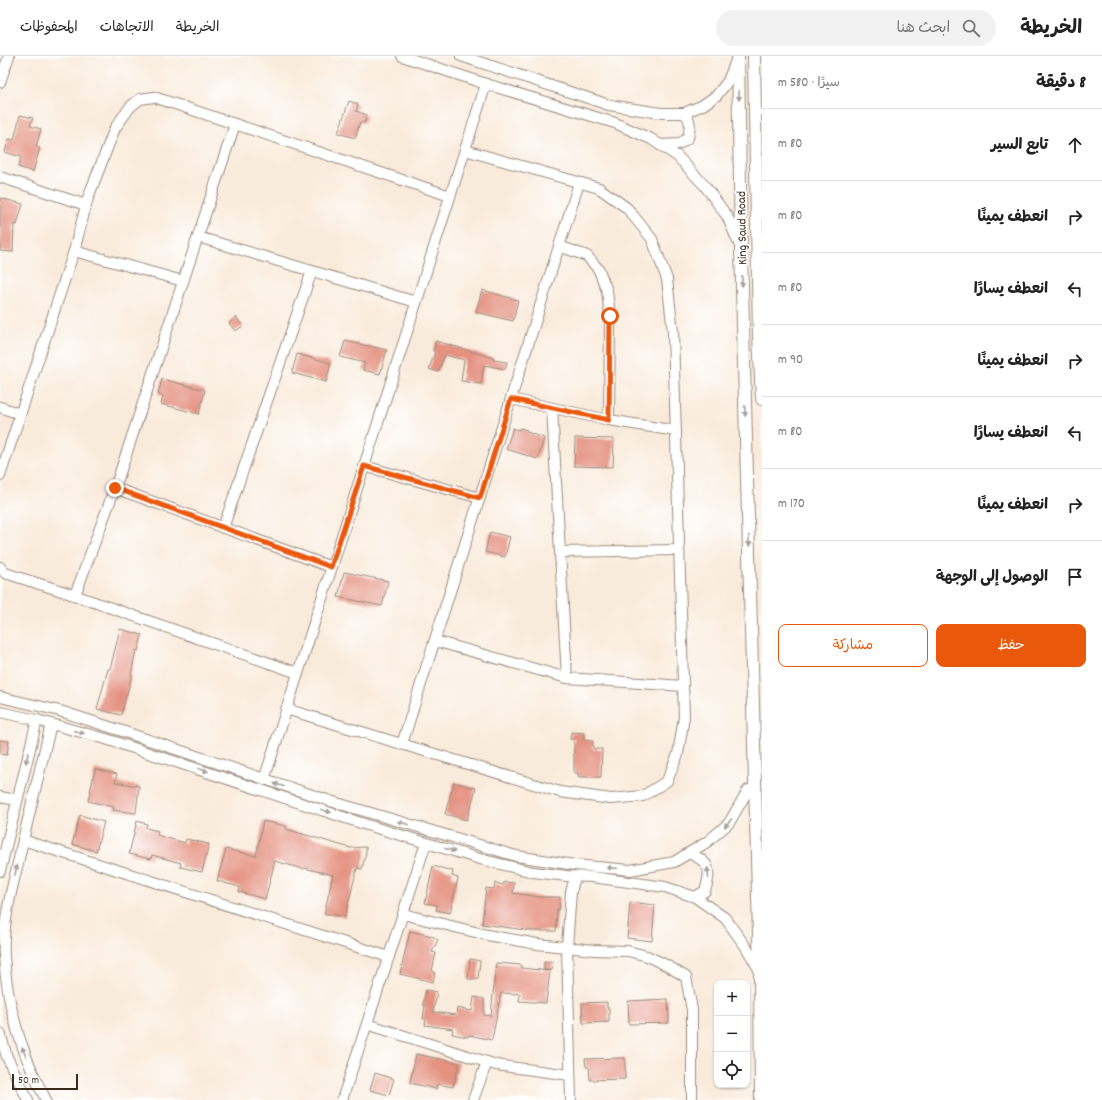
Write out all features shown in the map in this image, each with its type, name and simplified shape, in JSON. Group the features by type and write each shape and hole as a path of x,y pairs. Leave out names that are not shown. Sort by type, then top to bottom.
{"main road":[{"path":"738,56 741,248 760,972 761,1100"},
{"name":"King Saud Road","path":"754,56 759,335 762,399"}],"street":[{"path":"0,82 9,56"},
{"path":"5,66 14,56"},
{"path":"402,56 615,124 651,138 677,156 705,186 727,216 741,248"},
{"path":"461,56 609,105 660,113 684,113 702,105 717,95 728,81 738,56"},
{"path":"264,780 486,84"},
{"path":"0,476 74,250 86,205 115,128 130,107 140,99 154,97 450,196"},
{"path":"660,144 679,144 688,138 691,126 688,117 684,113"},
{"path":"75,596 115,488 235,124"},
{"path":"286,709 560,792 611,799 642,796 667,780 678,754 684,717 673,332 667,279 652,239 627,208 598,188 465,150"},
{"path":"0,177 86,205"},
{"path":"402,744 579,182"},
{"path":"198,237 416,302"},
{"path":"559,246 587,256 599,270 607,291 610,316 609,420"},
{"path":"74,250 183,281"},
{"path":"222,528 312,271"},
{"path":"511,399 609,420 676,431"},
{"path":"0,407 20,414"},
{"path":"552,408 567,678"},
{"path":"364,466 480,498"},
{"path":"115,488 331,567"},
{"path":"560,552 679,550"},
{"path":"0,567 5,573 298,672"},
{"path":"435,641 567,678 683,686"},
{"path":"0,697 60,711 330,801 516,856 575,865 630,870 674,862 707,842 729,823 748,790"},
{"path":"0,712 37,720 106,739 480,859 533,872 575,877 592,877 665,887 695,897 725,918 746,947 760,972"},
{"path":"0,871 37,720"},
{"path":"46,1100 34,1077 19,1040 9,998 4,954 6,912 51,724"},
{"path":"0,797 17,800"},
{"path":"23,840 390,956"},
{"path":"342,1100 426,842"},
{"path":"688,854 698,857 704,861 708,867 709,878 705,891 695,897"},
{"path":"571,1100 567,947 571,892 575,877"},
{"path":"403,914 487,935 537,944 594,950 628,951 647,956 686,977 692,1010 692,1100"},
{"path":"367,1024 496,1065 570,1074"},
{"path":"0,1033 7,1057 28,1100"},
{"path":"473,1100 487,1062"}],"building":[{"path":"349,101 358,104 356,111 367,115 364,123 360,122 355,138 338,133"},
{"path":"20,115 33,118 30,126 41,129 36,147 40,148 33,172 18,167 21,157 5,152 9,139 14,140"},
{"path":"0,198 23,204 17,225 14,224 13,252 0,251"},
{"path":"482,290 518,300 513,321 476,312"},
{"path":"236,317 243,326 235,331 229,323"},
{"path":"345,341 387,350 380,374 363,370 365,363 340,357"},
{"path":"436,341 494,358 493,360 507,362 505,369 484,365 481,384 461,381 464,360 445,355 438,372 429,369 435,352 433,351"},
{"path":"297,354 331,363 326,382 292,373"},
{"path":"162,379 205,390 199,414 161,404 163,396 158,394"},
{"path":"513,428 527,430 527,432 544,438 538,459 506,449"},
{"path":"575,438 614,439 613,467 574,466"},
{"path":"490,532 510,537 505,557 485,552"},
{"path":"344,572 388,581 382,606 338,597"},
{"path":"120,629 142,635 138,651 136,650 132,675 121,715 97,709 108,669 110,669"},
{"path":"571,732 584,733 584,740 593,741 593,749 602,749 601,777 578,777 578,773 574,773 574,739 570,739"},
{"path":"0,740 9,741 7,755 0,754"},
{"path":"95,769 117,774 115,782 139,786 136,813 113,810 114,807 88,801"},
{"path":"454,782 476,788 467,820 445,814"},
{"path":"80,815 104,822 96,851 72,844"},
{"path":"137,821 147,824 146,828 158,831 157,835 185,843 186,839 209,844 202,872 180,867 181,863 152,855 151,859 129,854"},
{"path":"263,821 286,826 286,829 351,848 366,847 362,869 357,868 345,917 324,914 333,875 303,869 275,861 265,899 239,892 240,887 217,881 226,849 256,856"},
{"path":"433,866 453,871 452,876 458,878 450,913 436,910 437,905 425,903"},
{"path":"504,882 514,883 513,893 540,897 560,897 559,910 557,909 556,931 532,931 482,924 486,888 494,889 495,883 504,885"},
{"path":"630,902 655,905 652,941 627,938"},
{"path":"410,931 432,936 438,940 432,952 436,953 432,971 435,972 433,982 400,974"},
{"path":"470,959 480,961 478,979 468,979"},
{"path":"544,962 553,962 552,970 544,970"},
{"path":"496,963 521,965 521,968 550,971 546,1003 519,1001 520,994 501,993 492,1040 469,1035 468,1037 452,1034 453,1029 425,1025 426,1019 423,1019 425,1005 423,1005 426,990 437,992 433,1012 456,1015 457,1008 472,1011 474,997 484,999 484,1015 491,1016"},
{"path":"668,999 669,1023 629,1024 628,1001"},
{"path":"607,1002 607,1008 609,1008 609,1022 583,1023 582,1003"},
{"path":"416,1054 459,1063 453,1087 437,1084 436,1089 410,1083"},
{"path":"625,1058 625,1079 590,1080 589,1067 586,1067 585,1059"},
{"path":"375,1073 394,1079 389,1095 370,1090"}],"route":[{"path":"115,488 331,567 364,466 480,498 511,399 609,420 610,316"}]}
